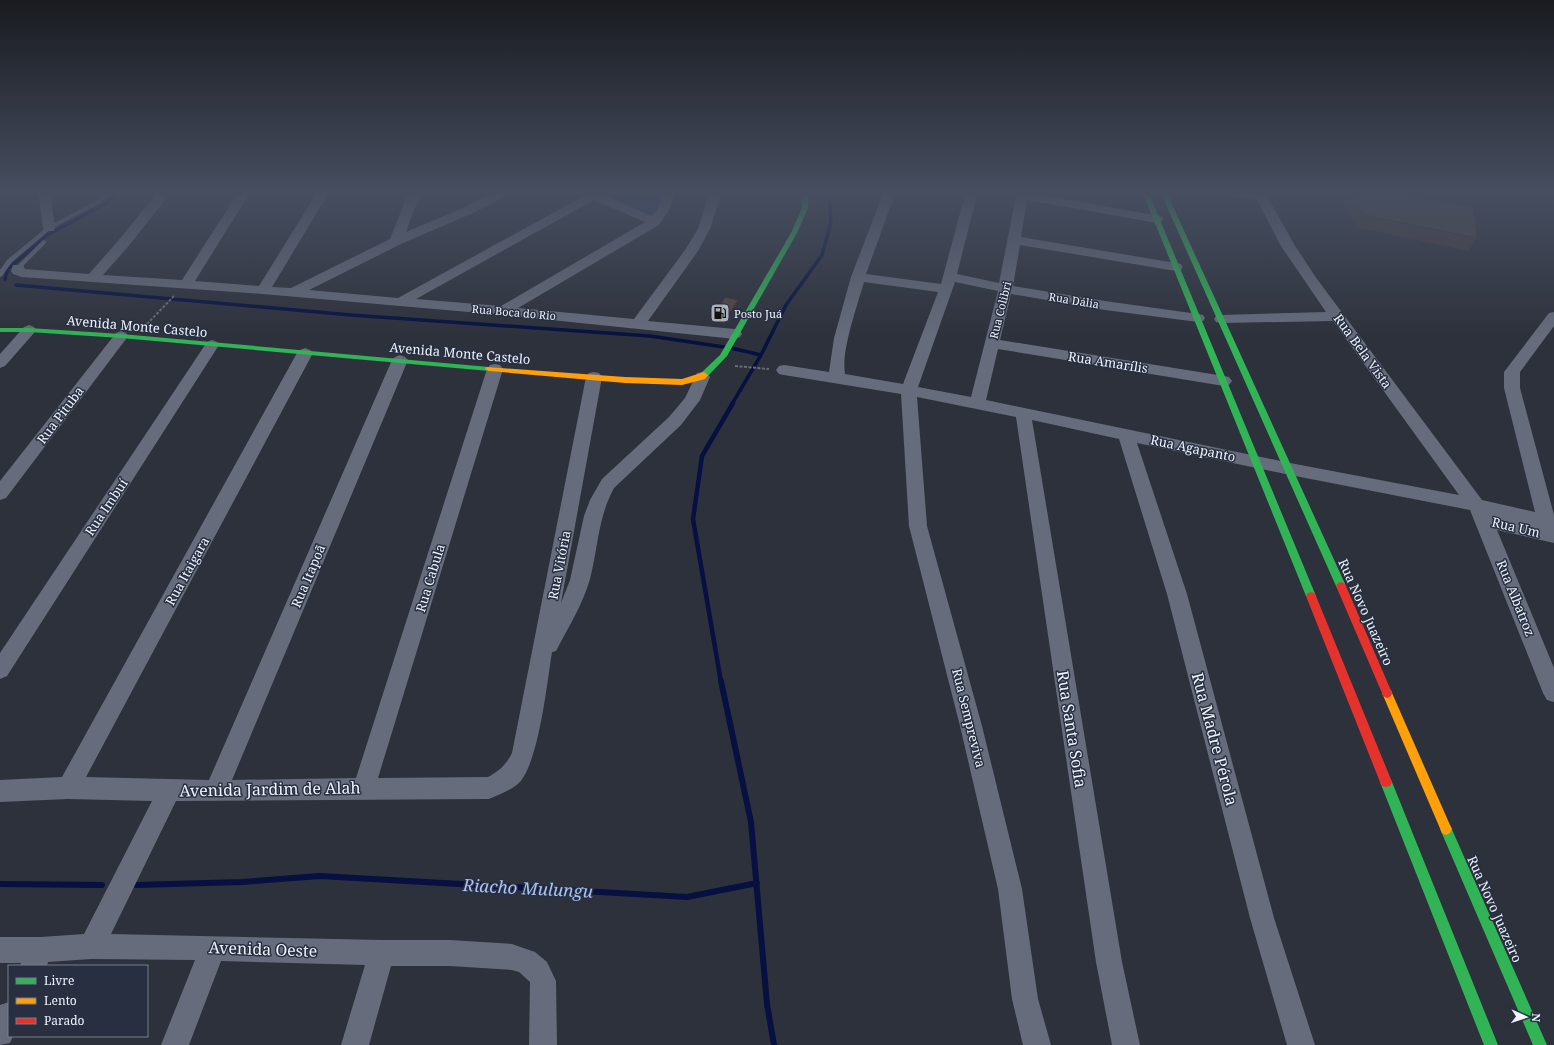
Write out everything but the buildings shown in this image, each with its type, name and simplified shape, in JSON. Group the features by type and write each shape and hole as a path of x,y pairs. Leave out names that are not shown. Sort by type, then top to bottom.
{"street":[{"path":"92,278 126,240"},
{"path":"186,285 214,240"},
{"path":"263,290 294,240"},
{"path":"292,293 399,240"},
{"path":"400,302 513,240"},
{"path":"504,311 625,240"},
{"path":"638,324 698,240"},
{"name":"Avenida Monte Castelo","path":"0,330 29,330 128,337 495,369 682,382 702,377 724,354 790,240"},
{"path":"840,379 836,372 841,338 858,277 872,240"},
{"path":"909,390 948,283 959,240"},
{"path":"1015,240 1176,267"},
{"name":"Rua Colibri","path":"977,404 1005,289 1015,240"},
{"path":"1165,240 1257,462 1492,1045"},
{"name":"Rua Novo Juazeiro","path":"1185,240 1290,469 1540,1045"},
{"name":"Rua Bela Vista","path":"1285,240 1337,316 1480,513"},
{"name":"Rua Boca do Rio","path":"18,268 19,272 263,290 638,324 733,338"},
{"name":"Rua Dália","path":"858,277 948,283 1005,289 1154,313 1198,318"},
{"path":"1221,320 1337,316"},
{"path":"1551,530 1512,388 1511,378 1515,368 1554,316"},
{"path":"0,363 29,330"},
{"name":"Rua Pituba","path":"0,493 128,337"},
{"name":"Rua Amarílis","path":"992,343 1224,381"},
{"name":"Rua Imbuí","path":"0,670 212,345"},
{"name":"Rua Itaigara","path":"68,788 305,353"},
{"name":"Rua Itapoã","path":"216,791 400,360"},
{"name":"Rua Cabula","path":"364,788 495,369"},
{"name":"Rua Agapanto","path":"777,370 909,390 1023,413 1290,469 1480,513"},
{"name":"Rua Vitória","path":"523,754 594,377"},
{"path":"541,660 573,599 580,580 593,516 599,500 608,484 675,421 692,400 702,377"},
{"name":"Rua Sempreviva","path":"909,390 918,526 971,726 1010,889 1025,999 1037,1045"},
{"name":"Rua Santa Sofia","path":"1023,413 1109,962 1126,1045"},
{"name":"Rua Madre Pérola","path":"1126,434 1177,594 1262,918 1301,1045"},
{"name":"Rua Um","path":"1480,513 1551,530"},
{"name":"Rua Albatroz","path":"1480,513 1554,693"},
{"name":"Avenida Jardim de Alah","path":"0,791 68,788 216,791 364,788 489,788 508,778 516,769 523,754"},
{"path":"91,946 170,790"},
{"name":"Avenida Oeste","path":"0,950 37,958 91,946 382,953 450,953 506,957 526,961 538,971 543,981 543,1045"},
{"path":"175,1045 213,948"},
{"path":"355,1045 382,953"},
{"path":"0,1033 8,1016"}],"lane":[{"path":"0,275 9,261 35,240"},
{"path":"18,268 44,242"}],"path":[{"path":"128,337 174,296"},
{"path":"744,367 777,370"}],"waterway":[{"path":"5,279 8,269 42,240"},
{"path":"761,355 786,305 822,255 826,240"},
{"path":"16,285 351,315 650,336 724,347"},
{"path":"731,348 761,355"},
{"path":"732,404 761,355"},
{"path":"721,682 693,519 702,456 733,403"},
{"path":"721,681 751,822 756,883"},
{"name":"Riacho Mulungu","path":"136,885 242,882 320,876 687,897 756,883"},
{"name":"Riacho Mulungu","path":"756,883 767,1004 774,1045"},
{"name":"Riacho Mulungu","path":"0,884 102,885"}],"traffic: fast":[{"path":"704,375 723,356 790,240"},
{"path":"1165,240 1311,596"},
{"path":"1185,240 1341,586"},
{"path":"0,330 29,330 121,336 489,369"},
{"path":"1386,782 1491,1045"},
{"path":"1446,829 1540,1045"}],"traffic: slow":[{"path":"489,369 625,380 682,382 702,377 704,375"},
{"path":"1387,693 1446,829"}],"traffic: jam":[{"path":"1341,586 1387,693"},
{"path":"1311,596 1386,782"}],"place":[{"name":"Posto Juá","path":"720,313"}]}
